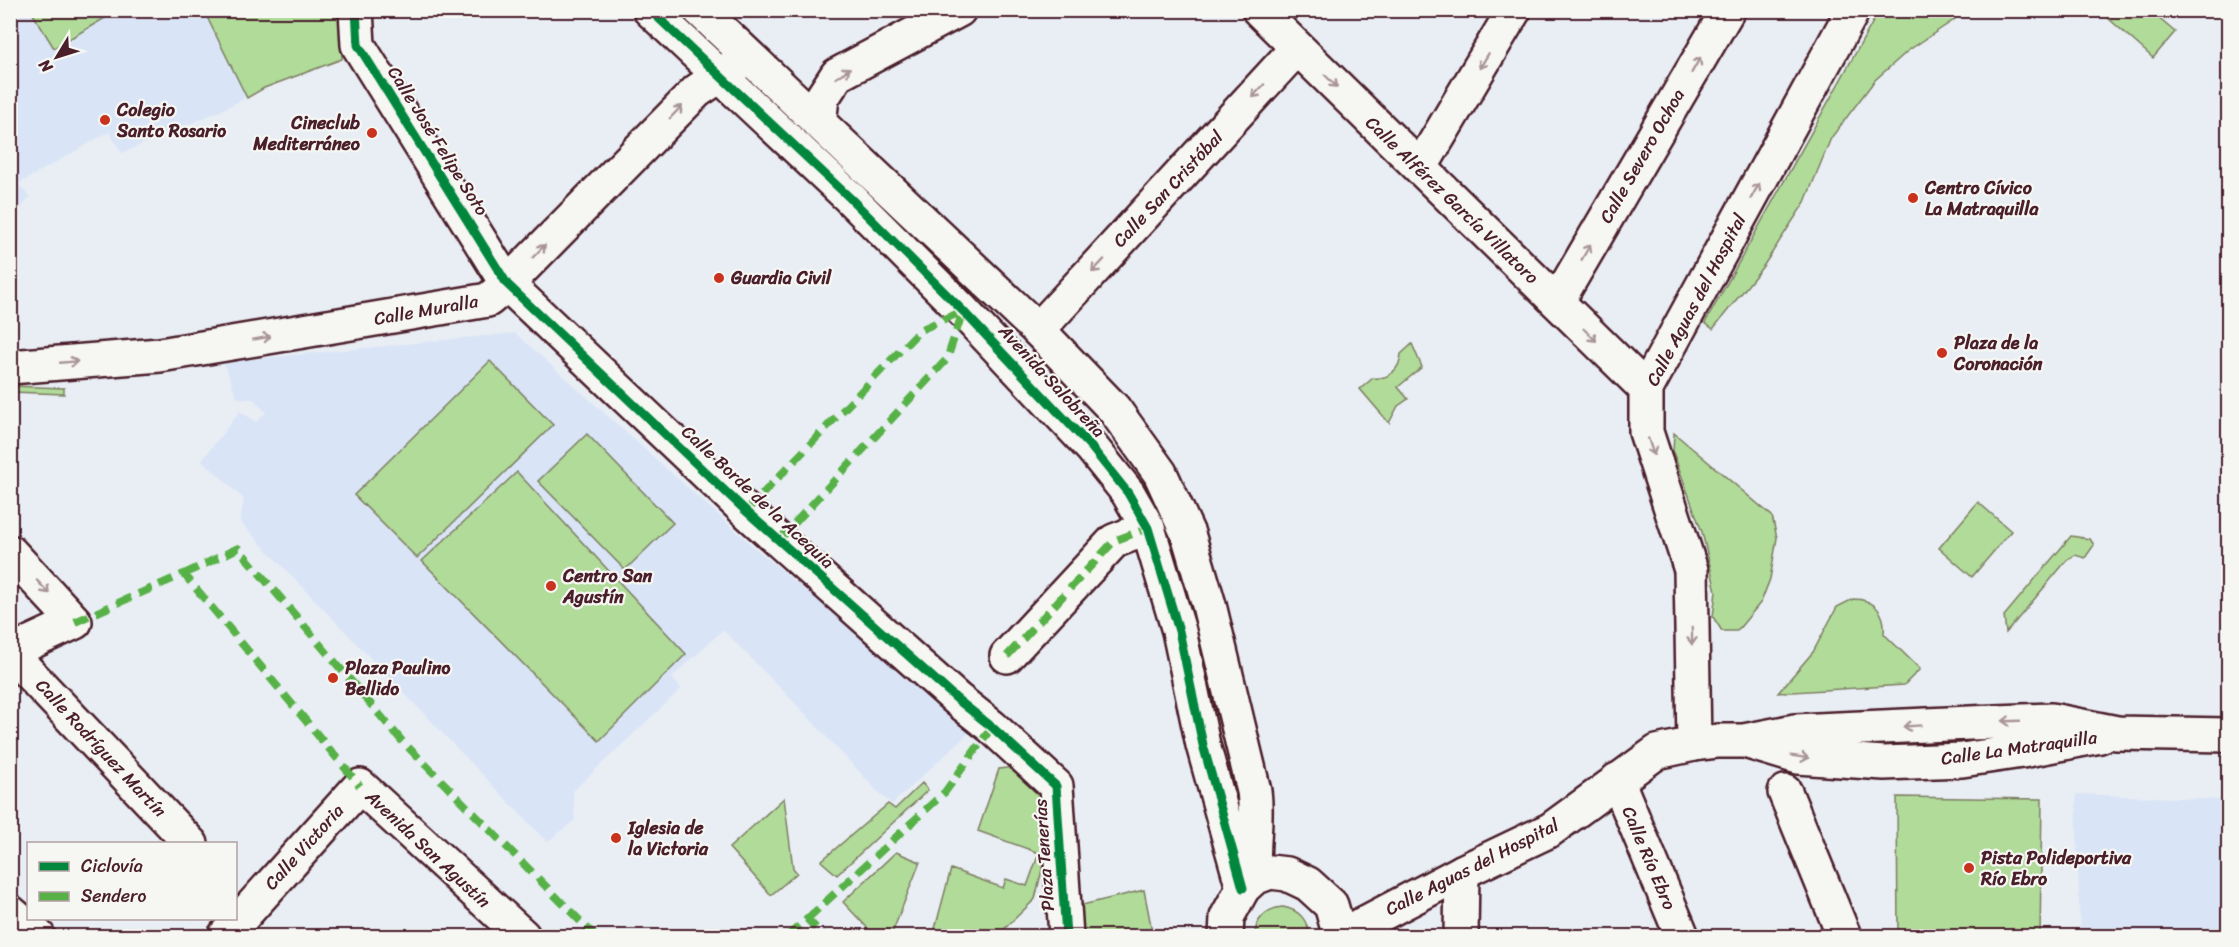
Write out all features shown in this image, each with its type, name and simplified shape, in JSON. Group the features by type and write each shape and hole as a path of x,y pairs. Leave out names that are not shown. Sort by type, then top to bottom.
{"street":[{"name":"Calle José Felipe Soto","path":"356,10 358,45 507,284"},
{"name":"Avenida Salobreña","path":"650,10 850,198 996,345 1092,448 1128,493 1148,528 1179,631 1203,745 1248,883"},
{"name":"Avenida Salobreña","path":"700,10 1038,330 1114,409 1160,473 1188,534 1206,595 1256,806 1287,874"},
{"path":"819,123 822,98 837,75 959,10"},
{"name":"Calle Alférez García Villatoro","path":"1259,10 1646,389"},
{"path":"1420,168 1514,10"},
{"name":"Calle Severo Ochoa","path":"1557,302 1728,10"},
{"name":"Calle Aguas del Hospital","path":"1340,936 1462,872 1550,830 1657,752 1694,744 1691,570 1646,432 1646,389 1853,10"},
{"name":"Calle San Cristóbal","path":"1038,330 1298,48"},
{"name":"Calle Muralla","path":"10,367 160,355 488,300 507,284 697,91 749,57"},
{"name":"Calle Borde de la Acequia","path":"507,284 746,511 958,700 992,727"},
{"path":"1007,656 1114,541 1148,528"},
{"path":"10,552 75,622 10,652"},
{"name":"Calle Rodríguez Martín","path":"10,652 189,842"},
{"name":"Plaza Tenerías","path":"992,727 1056,786 1066,936"},
{"name":"Calle La Matraquilla","path":"1694,744 1744,741 1798,757 1884,763 1962,760 2117,733 2229,735"},
{"name":"Calle Río Ebro","path":"1617,780 1682,936"},
{"name":"Calle Victoria","path":"243,899 360,786"},
{"name":"Avenida San Agustín","path":"360,786 524,936"},
{"path":"1785,792 1844,936"},
{"name":"Avenida Salobreña","path":"1248,883 1256,806"},
{"path":"1226,936 1227,917 1248,883 1270,872 1287,874 1308,884 1331,905 1340,936"},
{"path":"1461,936 1462,872"},
{"path":"10,912 38,936"},
{"name":"Calle Victoria","path":"225,936 233,920"}],"shaded area":[{"name":"Colegio Santo Rosario","path":"11,11 340,11 342,59 264,88 220,111 122,153 109,132 18,184 30,197 12,218"},
{"name":"Centro San Agustín","path":"515,333 754,547 972,730 892,804 723,630 672,677 681,689 573,791 575,820 547,842 240,522 244,499 202,460 240,411 256,422 266,412 253,399 237,398 224,362"},
{"path":"2076,794 2228,800 2228,936 2080,936"}],"green space":[{"path":"31,11 117,11 54,48"},
{"path":"204,11 340,11 342,59 264,88 247,98"},
{"path":"1879,11 1960,11 1954,20 1909,50 1875,80 1831,138 1805,202 1764,265 1713,329 1705,323"},
{"path":"2100,11 2150,11 2175,32 2153,58"},
{"path":"1412,344 1422,367 1398,387 1408,399 1398,406 1389,423 1360,389 1373,378 1384,377 1393,372 1401,354"},
{"path":"490,361 553,425 417,558 354,495"},
{"path":"11,386 64,388 64,394 11,392"},
{"path":"1674,433 1772,516 1777,538 1770,579 1761,602 1737,631 1722,631 1713,617 1716,591 1702,532 1673,452"},
{"path":"587,434 673,523 625,570 538,481"},
{"path":"517,472 686,654 599,741 422,561"},
{"path":"1978,502 2011,531 1972,577 1939,548"},
{"path":"2071,536 2090,539 2094,545 2085,558 2075,555 2067,560 2006,633 2004,616"},
{"path":"1853,599 1867,602 1877,609 1883,620 1884,634 1920,669 1904,685 1778,693 1813,652 1837,607"},
{"path":"1022,766 1043,801 1045,857 1035,899 997,936 933,936 951,869 1003,888 1006,879 1027,886 1039,853 978,831 999,769"},
{"path":"922,783 928,790 837,875 821,861 888,804 895,809"},
{"name":"Pista Polideportiva Río Ebro","path":"1897,797 2042,799 2040,936 1898,936"},
{"path":"784,798 793,868 797,873 771,895 729,848"},
{"path":"896,852 920,862 891,936 875,936 843,902"},
{"path":"1144,890 1153,936 1073,936 1070,908"},
{"path":"1283,907 1302,917 1310,936 1255,936 1259,920 1267,912"}],"marked path":[{"path":"746,511 920,330 963,311"},
{"path":"779,540 947,359 963,311"},
{"path":"1007,656 1114,541 1148,528"},
{"path":"184,574 238,548 402,741 595,936"},
{"path":"75,622 184,574 360,786"},
{"path":"807,919 945,792 992,727"},
{"path":"788,936 807,919 824,936"}],"cycle path":[{"path":"356,10 358,45 507,284 746,511 1056,786 1066,936"},
{"path":"650,10 850,198 963,311 1092,448 1128,493 1148,528 1179,631 1203,745 1243,888"}],"place":[{"name":"Colegio Santo Rosario","path":"105,120"},
{"name":"Cineclub Mediterráneo","path":"372,133"},
{"name":"Centro Cívico La Matraquilla","path":"1913,198"},
{"name":"Guardia Civil","path":"719,278"},
{"name":"Plaza de la Coronación","path":"1942,353"},
{"name":"Centro San Agustín","path":"551,586"},
{"name":"Plaza Paulino Bellido","path":"333,678"},
{"name":"Iglesia de la Victoria","path":"616,838"},
{"name":"Pista Polideportiva Río Ebro","path":"1969,868"}]}
